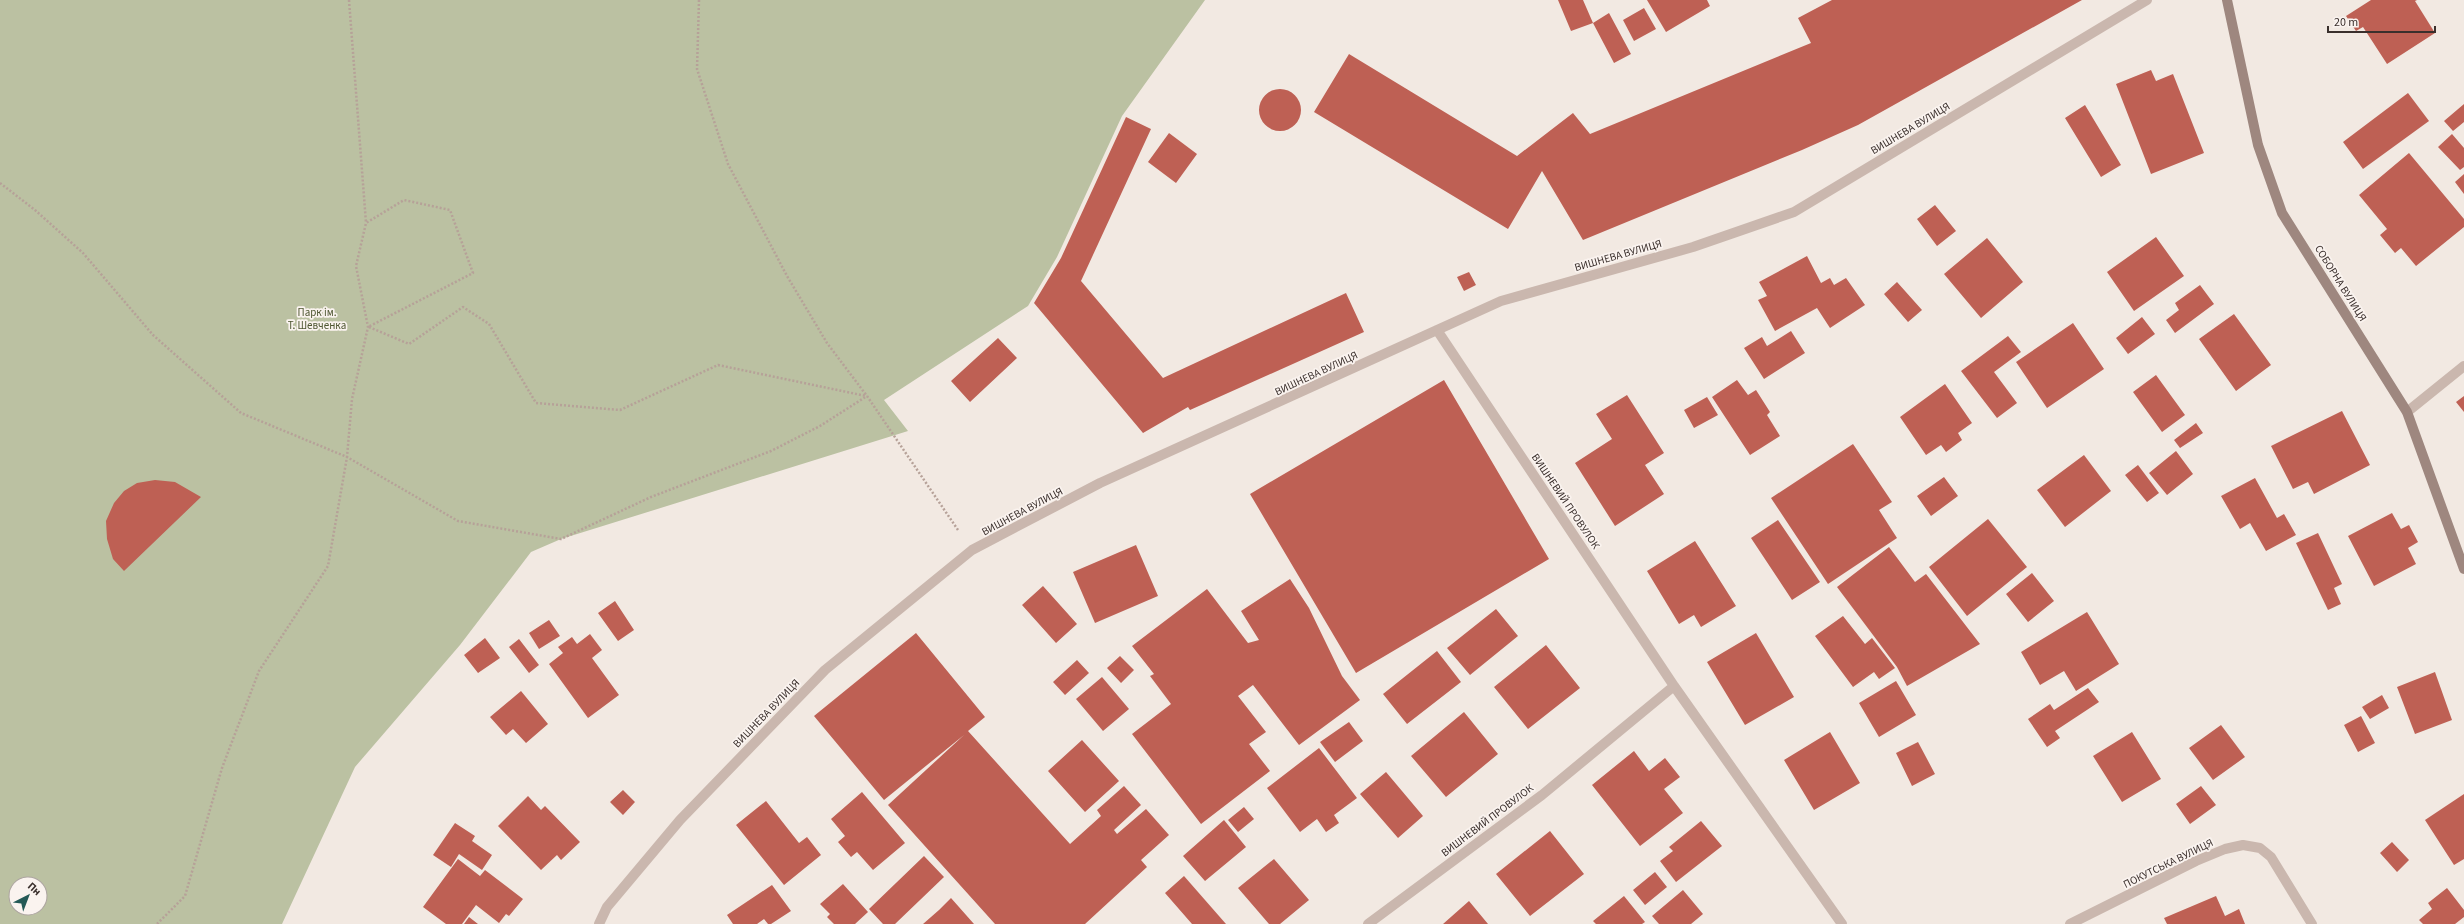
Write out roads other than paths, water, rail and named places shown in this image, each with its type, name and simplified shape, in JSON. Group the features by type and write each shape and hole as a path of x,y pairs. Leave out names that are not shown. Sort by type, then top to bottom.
{"street":[{"name":"ВИШНЕВА ВУЛИЦЯ","path":"598,924 607,907 680,820 825,670 972,550 1100,483 1501,300 1693,247 1794,212 2148,0"},
{"name":"СОБОРНА ВУЛИЦЯ","path":"2227,0 2258,145 2282,213 2407,412 2464,570"},
{"name":"ВИШНЕВИЙ ПРОВУЛОК","path":"1437,330 1674,686 1842,924"},
{"path":"2407,412 2464,366"},
{"name":"ВИШНЕВИЙ ПРОВУЛОК","path":"1368,924 1542,795 1674,686"},
{"name":"ПОКУТСЬКА ВУЛИЦЯ","path":"2070,924 2196,861 2225,849 2244,845 2260,848 2271,857 2312,924"}],"park label":[{"name":"Парк ім. Т. Шевченка","path":"317,318"}]}
